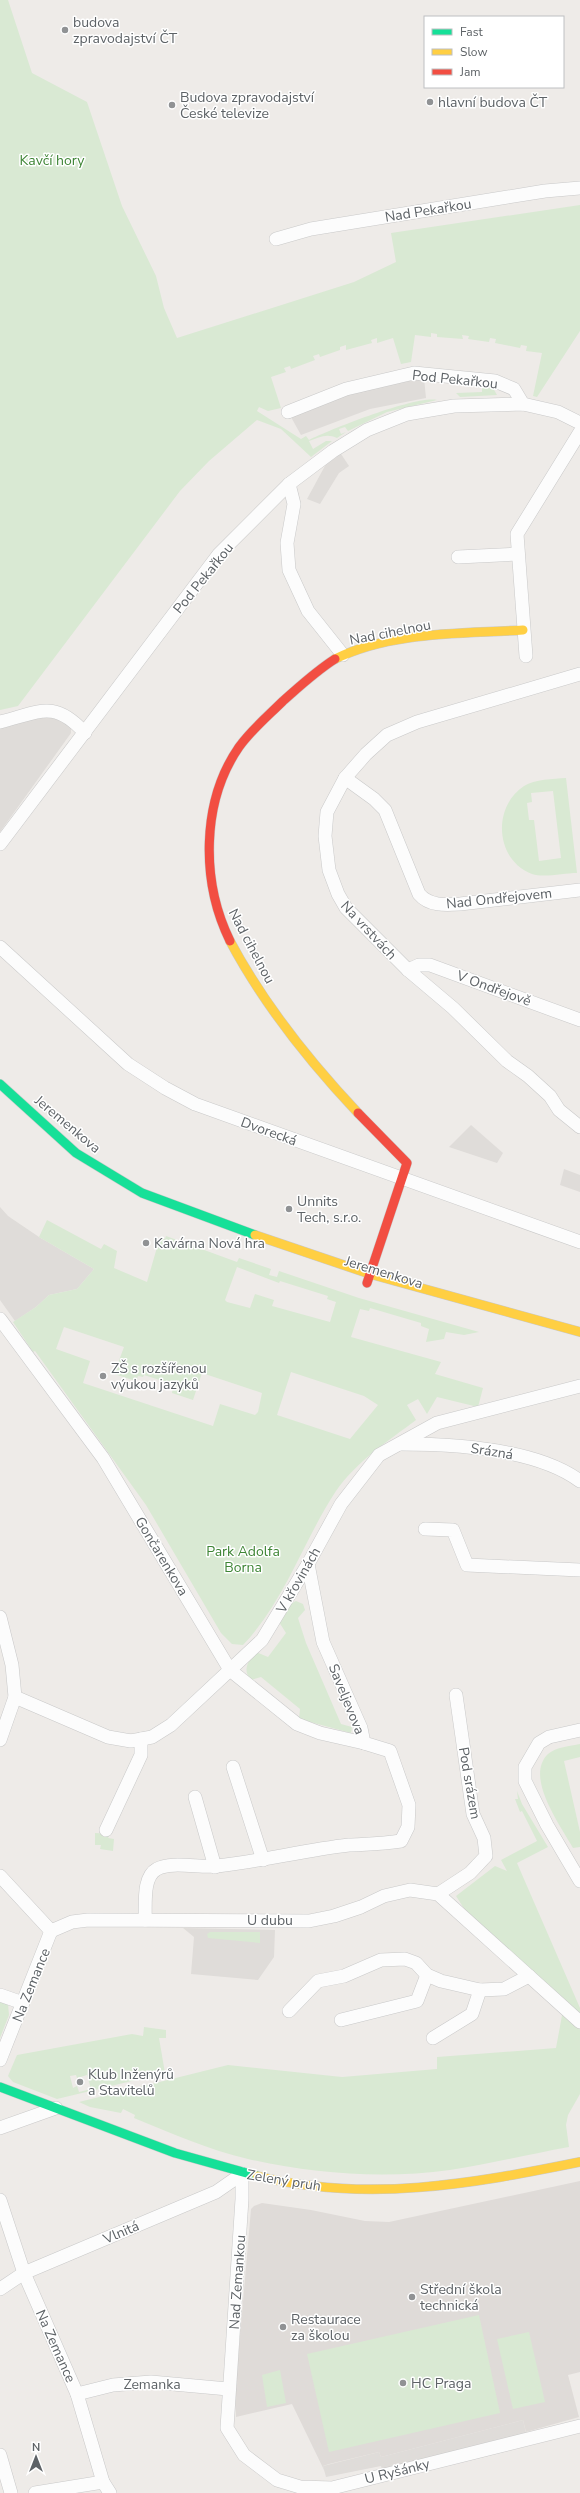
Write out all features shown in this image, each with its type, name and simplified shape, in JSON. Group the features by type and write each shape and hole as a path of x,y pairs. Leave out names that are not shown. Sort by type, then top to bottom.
{"street":[{"name":"Nad Pekařkou","path":"276,239 311,229 545,191 580,188"},
{"name":"Pod Pekařkou","path":"288,412 346,389 414,373 499,382 518,391 524,404"},
{"name":"Pod Pekařkou","path":"0,844 219,554 289,484 333,451 367,430 408,414 454,406 524,404 558,412 580,423"},
{"path":"526,656 518,554 518,534 580,432"},
{"path":"289,484 294,504 287,543 289,570 308,611 344,655"},
{"path":"458,557 518,554"},
{"name":"Nad cihelnou","path":"370,1274 408,1163 365,1121 311,1062 264,999 237,953 216,907 210,860 209,834 214,802 222,775 237,748 256,726 299,688 344,655 382,644 423,638 523,630"},
{"name":"Na vrstvách","path":"580,674 407,725 379,742 345,778 332,801 326,818 325,846 331,878 346,908 408,970 442,997 507,1061 533,1080 550,1096 559,1110 580,1127"},
{"path":"0,722 54,711 72,718 85,733"},
{"name":"Nad Ondřejovem","path":"345,778 374,799 385,810 419,894 426,900 440,905 460,904 580,890"},
{"name":"Dvorecká","path":"0,948 128,1064 165,1088 202,1106 580,1242"},
{"name":"V Ondřejově","path":"408,970 420,965 430,965 580,1020"},
{"name":"Jeremenkova","path":"0,1084 76,1153 93,1165 142,1193 186,1211 370,1274 580,1332"},
{"name":"Jeremenkova","path":"51,1144 75,1164"},
{"path":"182,1221 186,1211"},
{"name":"Jeremenkova","path":"319,1267 367,1283 458,1309"},
{"path":"367,1283 370,1274"},
{"name":"Gončarenkova","path":"0,1319 103,1458 230,1670 297,1724 320,1733 364,1744"},
{"name":"V křovinách","path":"15,1697 108,1737 131,1741 152,1737 171,1724 262,1640 308,1564 341,1504 379,1455 437,1423 580,1386"},
{"name":"Srázná","path":"398,1444 445,1444 518,1454 572,1475 580,1481"},
{"path":"425,1529 453,1530 467,1565 580,1570"},
{"name":"Saveljevova","path":"144,1920 149,1875 157,1869 166,1866 215,1866 263,1860 350,1845 378,1845 401,1841 408,1827 409,1805 390,1751 364,1744 361,1728 323,1642 308,1564"},
{"path":"0,1617 12,1665 15,1697 0,1740"},
{"name":"Pod srázem","path":"438,1894 470,1873 486,1856 484,1838 473,1814 456,1695"},
{"path":"580,1730 549,1737 539,1743 525,1767 525,1781 547,1825 580,1881"},
{"path":"106,1830 141,1755 140,1739"},
{"path":"233,1767 263,1860"},
{"path":"195,1797 215,1866"},
{"path":"0,1876 51,1931"},
{"name":"U dubu","path":"51,1931 72,1922 144,1920 309,1921 334,1916 384,1896 410,1890 438,1894"},
{"path":"438,1894 580,2022"},
{"name":"Na Zemance","path":"0,2060 51,1931"},
{"path":"289,2011 318,1981 344,1976 381,1960 405,1959 416,1963 427,1975 442,1981 480,1990 504,1989 529,1976"},
{"path":"341,2020 417,2001 427,1975"},
{"path":"433,2038 472,2014 480,1990"},
{"path":"0,1995 23,2004"},
{"name":"Zelený pruh","path":"0,2087 202,2163 242,2174 301,2184 358,2190 420,2189 492,2179 580,2162"},
{"path":"0,2128 56,2108"},
{"name":"Vlnitá","path":"0,2289 24,2273 216,2192 242,2174"},
{"name":"Nad Zemankou","path":"228,2389 240,2234 242,2174"},
{"name":"Na Zemance","path":"0,2200 24,2273 77,2394 107,2487"},
{"name":"Zemanka","path":"77,2394 113,2385 151,2382 228,2389"},
{"name":"U Ryšánky","path":"228,2389 227,2428 244,2455 277,2480 300,2487 332,2488 580,2426"},
{"path":"0,2455 11,2493"},
{"path":"35,2493 107,2487"}],"shaded area":[{"path":"424,378 426,398 370,409 301,435 291,417 354,392"},
{"path":"341,454 349,466 339,473 320,504 307,499 326,464"},
{"path":"55,713 71,727 71,733 0,832 0,725"},
{"path":"471,1125 503,1153 497,1163 449,1147"},
{"path":"564,1169 580,1175 580,1192 560,1185"},
{"path":"0,1207 8,1216 39,1237 94,1269 77,1289 49,1295 36,1307 15,1321 0,1300"},
{"path":"183,1928 275,1930 274,1957 258,1980 191,1974 194,1937"},
{"name":"Střední škola technická","path":"580,2181 580,2372 568,2375 579,2417 526,2432 523,2420 381,2457 379,2452 329,2464 323,2466 325,2472 292,2404 236,2417 235,2395 251,2209 254,2206 262,2203 311,2210 365,2221 389,2222"},
{"path":"523,2420 526,2433 382,2470 381,2466 326,2477 323,2466 379,2452 381,2457"}],"green space":[{"name":"Kavčí hory","path":"0,0 8,0 32,73 87,102 122,206 156,276 164,308 177,338 354,282 396,262 391,233 580,205 580,331 537,397 533,396 542,353 526,351 527,346 521,345 520,348 495,343 496,339 490,338 489,342 468,339 469,336 462,335 463,339 437,337 437,334 431,333 431,337 415,335 411,362 401,364 393,338 377,343 377,338 371,340 372,343 346,350 346,345 340,347 340,350 320,357 319,354 313,356 315,360 291,369 290,366 284,368 286,372 271,377 281,408 268,411 259,407 257,411 301,439 306,436 309,440 335,428 394,408 427,400 437,400 387,412 348,431 345,427 339,429 341,434 346,432 337,438 326,436 309,441 313,449 326,441 332,441 311,457 281,429 257,420 209,461 180,491 18,706 0,710"},
{"path":"482,387 493,388 497,395 460,397 456,393 482,392"},
{"path":"566,778 577,873 548,875 532,874 520,867 511,857 505,846 502,833 503,819 507,807 514,795 528,784 550,779","holes":["553,791 561,858 539,861 534,820 529,820 527,803 532,802 531,793"]},
{"name":"Park Adolfa Borna","path":"47,1220 101,1249 104,1244 117,1251 114,1268 147,1282 160,1237 165,1239 166,1236 237,1262 239,1258 271,1269 269,1275 277,1277 279,1271 359,1298 479,1332 464,1335 446,1332 444,1339 426,1342 429,1329 421,1326 421,1323 370,1308 369,1311 360,1309 351,1337 441,1362 435,1374 483,1388 478,1407 437,1397 427,1414 418,1399 407,1405 416,1420 373,1452 344,1480 324,1510 271,1609 258,1628 243,1645 232,1644 221,1633 146,1505 35,1351 33,1352 13,1322 36,1307 49,1295 77,1289 94,1269 39,1237","holes":["237,1267 279,1283 280,1281 328,1296 327,1299 336,1302 330,1322 272,1306 274,1300 255,1294 250,1308 227,1302 225,1300","64,1327 124,1347 114,1374 136,1381 138,1376 143,1377 144,1375 169,1383 169,1386 173,1387 172,1393 193,1400 202,1373 262,1393 258,1412 255,1415 220,1404 213,1426 83,1383 90,1361 56,1349","291,1372 364,1396 378,1405 350,1439 277,1415"]},
{"path":"296,1601 303,1604 305,1610 298,1618 306,1643 341,1724 352,1727 351,1733 299,1719 300,1709 261,1677 251,1680 248,1676 247,1666 256,1652 268,1657 286,1633 279,1622 290,1604"},
{"path":"580,1744 580,1757 564,1761 580,1832 580,1847 573,1848 553,1815 542,1788 540,1775 542,1764 548,1754 559,1748"},
{"path":"517,1791 522,1804 548,1847 517,1863 580,2008 580,2016 465,1910 456,1896 495,1866 507,1871 501,1860 537,1841 522,1811 520,1812 515,1799 518,1799"},
{"path":"95,1833 110,1834 108,1838 114,1839 113,1851 100,1849 101,1845 95,1845"},
{"path":"210,1932 260,1932 260,1943 208,1938 207,1934"},
{"path":"0,2001 8,2004 9,2015 0,2038"},
{"path":"563,2010 580,2025 580,2094 568,2115 566,2125 569,2147 480,2165 425,2173 400,2174 349,2174 298,2168 248,2159 219,2151 134,2118 135,2115 123,2109 121,2113 90,2107 79,2102 228,2065 342,2077 437,2069 437,2057 556,2048"},
{"path":"144,2027 166,2030 166,2038 159,2038 165,2073 57,2099 13,2082 8,2076 17,2055 132,2034 143,2036","holes":["76,2075 77,2078 87,2075 91,2089 79,2092 77,2086 73,2088 70,2076"]},
{"name":"HC Praga","path":"479,2315 500,2413 329,2452 307,2354"},
{"path":"529,2332 545,2402 513,2409 497,2339"},
{"path":"280,2370 286,2403 267,2407 262,2375"}],"traffic: fast":[{"path":"0,1084 76,1153 142,1193 255,1235"},
{"path":"0,2087 175,2153 257,2176"}],"traffic: slow":[{"path":"335,659 379,643 403,639 451,634 523,630"},
{"path":"230,941 257,988 288,1032 358,1113"},
{"path":"255,1235 370,1274 580,1332"},
{"path":"257,2176 298,2184 338,2188 379,2189 459,2183 580,2162"}],"traffic: jam":[{"path":"230,941 214,894 210,868 209,842 217,792 239,747 249,734 283,701 335,659"},
{"path":"358,1113 407,1163 367,1283"}],"place":[{"name":"budova zpravodajství ČT","path":"65,30"},
{"name":"hlavní budova ČT","path":"430,102"},
{"name":"Budova zpravodajství České televize","path":"172,105"},
{"name":"Unnits Tech, s.r.o.","path":"289,1209"},
{"name":"Kavárna Nová hra","path":"146,1243"},
{"name":"ZŠ s rozšířenou výukou jazyků","path":"103,1376"},
{"name":"Klub Inženýrů a Stavitelů","path":"80,2082"},
{"name":"Střední škola technická","path":"412,2297"},
{"name":"Restaurace za školou","path":"283,2327"},
{"name":"HC Praga","path":"403,2383"}]}
